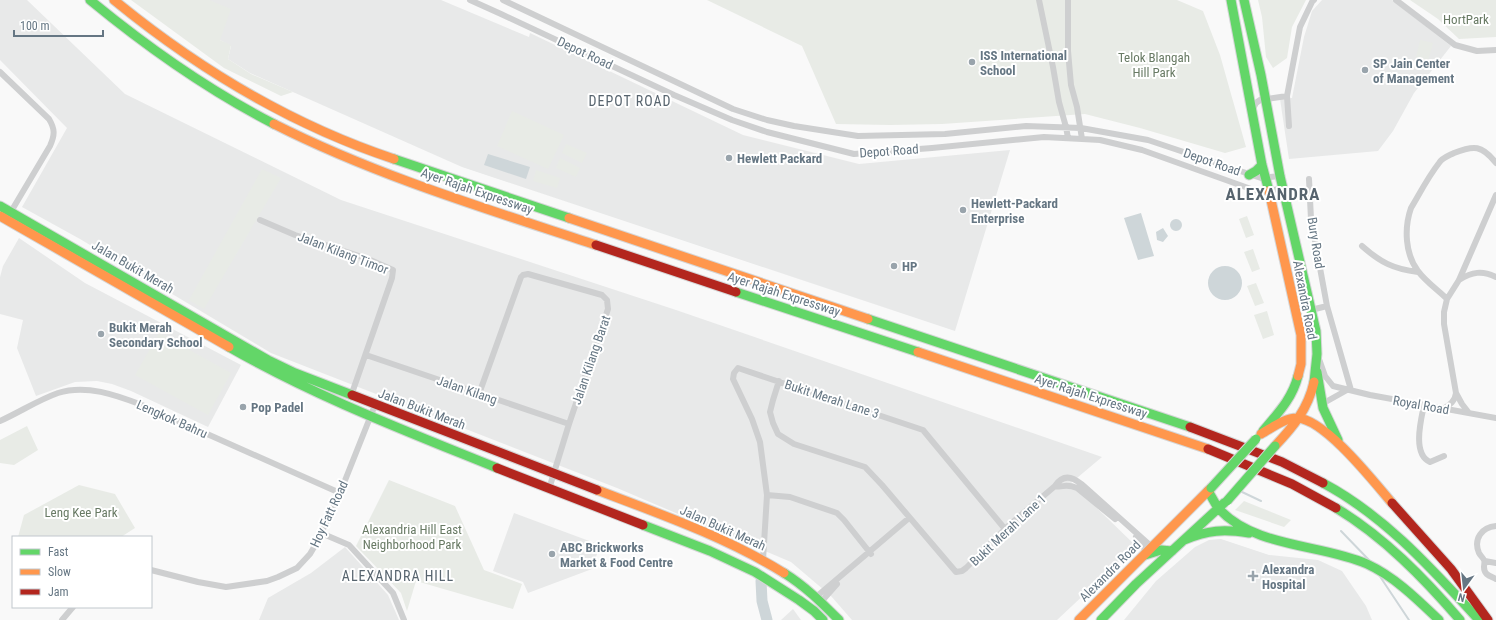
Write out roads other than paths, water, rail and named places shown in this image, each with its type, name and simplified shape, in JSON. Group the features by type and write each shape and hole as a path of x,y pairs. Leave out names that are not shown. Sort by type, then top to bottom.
{"main road":[{"name":"Ayer Rajah Expressway","path":"90,0 115,22 171,62 235,102 300,137 372,168 458,199 1202,447 1272,474 1321,499 1368,530 1411,566 1460,620"},
{"name":"Ayer Rajah Expressway","path":"114,0 179,50 243,89 307,123 376,153 1208,434 1282,462 1328,486 1376,518 1421,558 1479,620"},
{"name":"Alexandra Road","path":"1079,620 1148,552 1258,437 1282,409 1294,390 1302,364 1301,335 1244,80 1231,0"},
{"name":"Alexandra Road","path":"1101,620 1136,584 1227,501 1275,446 1299,418 1309,399 1317,372 1318,356 1316,331 1280,176 1266,99 1244,0"},
{"path":"1244,80 1253,84 1257,83 1260,81 1261,75"},
{"path":"1249,175 1262,165"},
{"name":"Jalan Bukit Merah","path":"0,206 6,216 287,379 371,416 492,466 692,544 755,572 799,600 823,620"},
{"name":"Jalan Bukit Merah","path":"6,216 268,360 295,373 698,530 763,560 794,578 819,599 839,620"},
{"path":"1317,372 1322,404 1332,430 1341,445"},
{"path":"1258,437 1289,419 1299,418 1310,421 1341,445 1436,551 1488,620"},
{"path":"481,445 479,449 480,457 492,466"},
{"path":"1209,489 1219,509 1236,523 1262,534 1303,546 1343,554 1366,563 1392,577 1408,590 1439,620"},
{"path":"692,544 698,530"},
{"path":"1184,540 1198,534 1214,530 1227,530 1258,535 1262,534"},
{"path":"1148,552 1161,550 1172,551"}],"street":[{"name":"Depot Road","path":"470,0 674,95 732,120 767,132 854,154 1044,136 1100,140 1142,150 1251,189 1264,192 1283,188"},
{"name":"Depot Road","path":"503,0 733,109 767,120 794,126 858,136 912,136 1026,126 1081,128 1148,140 1261,178 1280,176"},
{"path":"1039,0 1059,102 1068,138"},
{"path":"1068,0 1068,51 1071,85 1081,128 1082,139"},
{"path":"1289,126 1287,96 1300,27 1314,0"},
{"path":"1396,0 1454,45 1476,51 1496,50"},
{"path":"0,72 49,119 54,127 54,135 50,146 6,216"},
{"path":"1251,112 1256,103 1260,100 1287,96"},
{"path":"1447,299 1418,272 1411,258 1406,238 1408,215 1439,162 1449,155 1466,148 1474,147 1482,149 1489,154 1496,163"},
{"name":"Bury Road","path":"1309,180 1311,219 1327,306 1349,390"},
{"path":"1469,413 1456,393 1444,324 1444,312 1447,299 1459,280 1496,195"},
{"name":"Jalan Kilang Timor","path":"260,220 295,235 368,259 393,270 392,278 366,356 351,396"},
{"path":"1362,246 1377,259 1402,270 1418,272"},
{"path":"1459,280 1470,274 1478,272 1496,277"},
{"name":"Jalan Kilang Barat","path":"479,394 523,275 528,274 588,291 602,296 607,300 608,309 569,424 549,489"},
{"path":"1311,310 1327,306"},
{"name":"Jalan Kilang","path":"366,356 569,424"},
{"name":"Royal Road","path":"1318,356 1329,382 1333,386 1370,395 1496,418"},
{"path":"763,560 767,495 760,442 752,419 733,376 738,368 779,381"},
{"name":"Bukit Merah Lane 3","path":"910,519 865,467 794,444 778,434 773,424 770,412 772,400 779,381 923,430 1005,529"},
{"name":"Lengkok Bahru","path":"0,421 60,392 89,390 116,394 340,493"},
{"path":"1322,404 1349,390"},
{"path":"1443,409 1452,403 1456,393"},
{"name":"Hoy Fatt Road","path":"152,570 218,586 240,586 278,578 297,568 310,554 340,493 376,405"},
{"path":"1424,405 1419,430 1419,443 1424,458 1430,462 1444,456"},
{"name":"Bukit Merah Lane 1","path":"910,519 956,572 962,571 1005,529 1058,482 1067,478 1077,480 1148,552"},
{"path":"767,495 790,497 837,513 870,553"},
{"path":"819,599 910,519"},
{"path":"1496,526 1490,526 1483,530 1478,537 1477,546 1479,554 1485,561 1496,563"},
{"path":"321,532 349,545 393,592 404,620"},
{"path":"1485,561 1484,570 1487,575 1496,580"},
{"path":"65,619 72,608"}],"waterway":[{"path":"1240,491 1261,501"},
{"path":"1341,531 1369,560"},
{"path":"1379,575 1409,620"},
{"path":"761,581 762,601 767,620"}],"place":[{"name":"ISS International School","path":"972,62"},
{"name":"SP Jain Center of Management","path":"1365,70"},
{"name":"Hewlett Packard","path":"729,158"},
{"name":"Hewlett-Packard Enterprise","path":"963,210"},
{"name":"HP","path":"894,266"},
{"name":"Bukit Merah Secondary School","path":"101,334"},
{"name":"Pop Padel","path":"243,407"},
{"name":"ABC Brickworks Market & Food Centre","path":"552,554"},
{"name":"Alexandra Hospital","path":"1253,576"}],"district":[{"name":"DEPOT ROAD","path":"630,101"},
{"name":"ALEXANDRA","path":"1273,194"},
{"name":"ALEXANDRA HILL","path":"398,576"}],"park label":[{"name":"HortPark","path":"1466,19"},
{"name":"Telok Blangah Hill Park","path":"1154,64"},
{"name":"Leng Kee Park","path":"81,512"},
{"name":"Alexandria Hill East Neighborhood Park","path":"412,536"}]}
